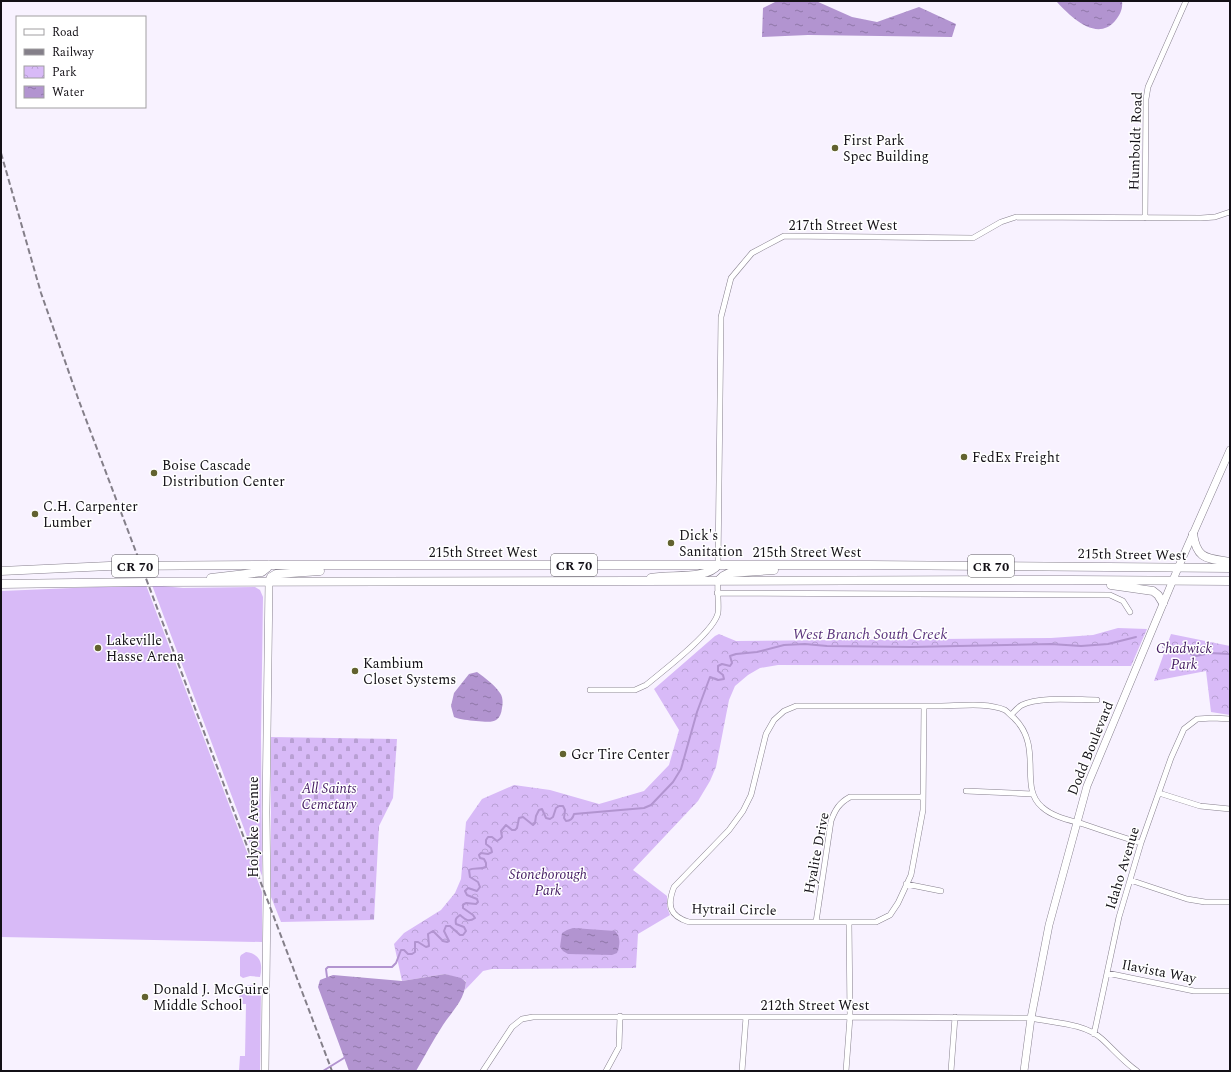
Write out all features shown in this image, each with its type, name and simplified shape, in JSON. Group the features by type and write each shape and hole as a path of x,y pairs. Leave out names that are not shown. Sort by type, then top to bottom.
{"main road":[{"name":"Dodd Boulevard","path":"1024,1071 1031,1018 1049,925 1087,786 1163,603 1230,450"},
{"path":"1193,534 1194,544 1199,553 1208,558 1230,562"},
{"name":"215th Street West","path":"1,571 122,566 269,565 804,565 1230,568"},
{"path":"191,582 262,572 269,565"},
{"path":"269,582 271,577 276,574 300,571 337,570 360,565"},
{"path":"633,582 661,576 702,574 712,571 718,565"},
{"path":"718,582 723,576 729,573 779,570 804,565"},
{"path":"1072,580 1153,591 1163,603"},
{"name":"215th Street West","path":"1,584 191,582 1230,581"},
{"name":"Holyoke Avenue","path":"265,1071 267,903 266,797 269,582"}],"street":[{"name":"Humboldt Road","path":"1145,218 1146,99 1148,87 1186,1"},
{"name":"217th Street West","path":"718,565 721,317 731,278 752,253 784,236 973,238 1002,222 1016,217 1201,218 1215,217 1230,212"},
{"path":"590,690 635,690 646,685 705,634 714,624 718,613 718,582"},
{"path":"717,593 1110,594 1123,601 1130,612"},
{"path":"1011,715 1022,705 1033,701 1097,700"},
{"name":"Hytrail Circle","path":"924,706 923,810 910,875 898,903 890,915 876,922 689,922 678,918 671,909 670,898 674,887 729,830 743,811 751,795 766,734 774,720 784,711 796,706 924,706 989,706 1006,711 1024,730 1028,739 1032,794"},
{"name":"Idaho Avenue","path":"1094,1034 1119,917 1141,843 1171,758 1184,729 1197,719 1213,718 1230,720"},
{"path":"966,791 1032,794 1041,807 1049,813 1141,843"},
{"path":"1159,793 1200,806 1230,809"},
{"name":"Hyalite Drive","path":"816,922 831,821 835,810 842,801 850,797 923,796"},
{"path":"1130,880 1187,899 1205,902 1230,902"},
{"path":"906,884 942,891"},
{"path":"846,1071 850,1017 849,922"},
{"name":"Ilavista Way","path":"1107,973 1194,991 1230,991"},
{"path":"606,1071 619,1047 620,1016"},
{"name":"212th Street West","path":"483,1071 512,1027 518,1021 526,1018 620,1016 1031,1018 1085,1028 1102,1038 1129,1069 1137,1071"},
{"path":"742,1071 746,1016"},
{"path":"951,1071 955,1017"}],"green space":[{"path":"146,585 262,892 262,942 1,937 1,591"},
{"path":"152,585 183,588 255,587 260,590 263,597 261,737 262,876"},
{"name":"Stoneborough Park","path":"1118,628 1147,629 1131,666 778,665 760,668 748,675 735,686 729,700 716,767 710,781 698,801 633,870 667,896 667,907 670,915 638,934 636,968 492,969 483,971 465,990 466,981 445,974 402,981 394,944 404,933 441,910 455,893 461,879 466,822 482,799 514,785 550,790 599,804 644,791 669,765 679,730 654,689 719,634 736,641 1051,638 1093,635"},
{"name":"Chadwick Park","path":"1171,634 1230,646 1230,715 1211,712 1206,671 1154,681"},
{"name":"All Saints Cemetary","path":"271,737 397,739 393,798 379,826 374,920 281,922 271,897"},
{"path":"246,952 255,955 260,960 260,977 250,976 243,978 240,976 240,957"},
{"path":"249,985 253,985 261,992 260,1071 239,1071 240,1056 245,1056 246,1004 239,1004 239,997 241,990"}],"water":[{"path":"777,1 816,1 852,17 877,22 919,7 956,24 952,37 808,35 762,37 763,8"},
{"path":"1056,1 1122,1 1122,9 1115,21 1108,27 1100,29 1091,28 1075,19"},
{"path":"477,672 492,684 502,696 503,704 501,713 496,720 485,722 454,717 451,706 454,693 469,674"},
{"path":"573,928 615,931 619,941 617,953 612,955 568,954 560,947 562,933"},
{"path":"445,974 461,978 466,982 465,989 458,1005 439,1031 416,1071 349,1071 318,987 320,980 333,975 402,981"}],"waterway":[{"name":"West Branch South Creek","path":"327,977 326,969 328,967 392,967 396,963 401,950 404,950 408,954 415,952 415,942 418,942 426,947 429,946 428,934 433,931 443,941 449,941 444,931 446,926 450,926 460,935 463,935 466,931 464,927 456,924 456,919 460,915 468,920 475,918 463,908 463,905 466,903 476,904 478,902 477,899 467,895 465,891 468,888 477,891 480,887 478,882 470,877 469,870 486,867 484,859 480,858 479,855 481,853 488,854 492,852 491,848 486,844 488,837 492,837 497,841 502,837 501,831 506,825 512,830 515,830 517,828 519,818 523,817 533,825 539,810 542,809 546,818 550,819 553,817 556,808 559,806 563,806 565,810 564,818 566,821 572,819 574,814 644,808 651,805 673,782 681,769 697,712 710,677 718,680 724,679 723,675 718,671 718,666 722,664 730,666 732,663 730,656 757,652 784,645 805,644 827,646 911,647 1051,644 1081,646 1108,644 1136,637"},
{"name":"West Branch South Creek","path":"1163,647 1181,650 1196,656 1210,653 1230,654"},
{"name":"West Branch South Creek","path":"323,1071 345,1057"}],"railway":[{"path":"1,153 41,293 79,401 332,1071"}],"place":[{"name":"First Park Spec Building","path":"835,148"},
{"name":"FedEx Freight","path":"964,457"},
{"name":"Boise Cascade Distribution Center","path":"154,473"},
{"name":"C.H. Carpenter Lumber","path":"35,514"},
{"name":"Dick's Sanitation","path":"671,543"},
{"name":"Lakeville Hasse Arena","path":"98,648"},
{"name":"Kambium Closet Systems","path":"355,671"},
{"name":"Gcr Tire Center","path":"563,754"},
{"name":"Donald J. McGuire Middle School","path":"145,997"}]}
